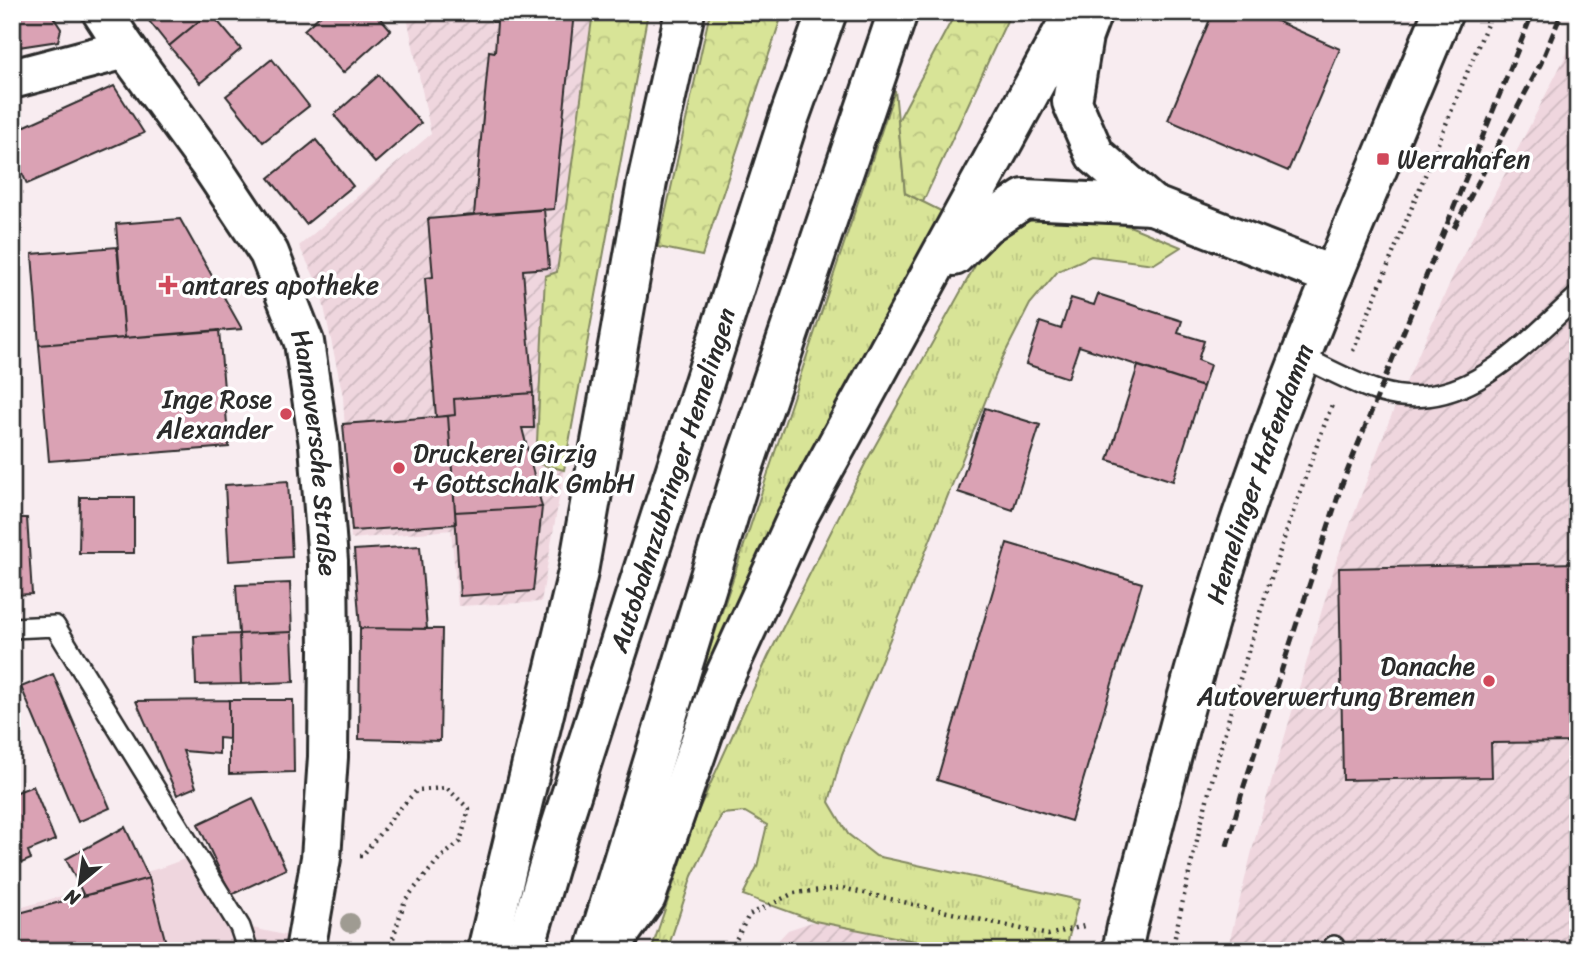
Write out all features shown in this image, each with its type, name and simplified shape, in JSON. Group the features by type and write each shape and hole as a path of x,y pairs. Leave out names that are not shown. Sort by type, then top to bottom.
{"main road":[{"name":"Hannoversche Straße","path":"102,12 269,253 304,342 319,445 328,561 328,757 321,858 305,951"},
{"path":"487,951 578,572 647,182 685,12"},
{"name":"Autobahnzubringer Hemelingen","path":"524,951 558,835 789,118 827,12"},
{"path":"596,951 743,468 898,12"},
{"path":"607,951 646,897 718,691 797,518 1074,12"},
{"path":"1092,12 1083,36 1072,102 1095,155 1152,205"},
{"name":"Hemelinger Hafendamm","path":"1124,939 1212,607 1260,464 1443,12"},
{"path":"12,79 126,49"},
{"path":"927,282 985,225 1024,200 1152,205 1334,276"}],"lane":[{"path":"1302,357 1379,391 1394,394 1422,396 1462,388 1496,370 1578,296"},
{"path":"12,628 55,625 240,927 248,951"}],"path":[{"path":"1172,951 1214,769 1246,654 1287,531 1343,375 1492,12"},
{"path":"321,858 362,856 417,790 447,788 469,809 460,842 439,859 405,900 389,951"},
{"path":"730,951 749,915 794,893 842,888 1048,934 1101,922 1124,939"}],"shaded area":[{"path":"406,12 593,12 557,272 545,276 536,462 564,470 541,602 458,606 451,530 351,539 343,396 320,288 299,246 431,134"},
{"path":"1578,32 1578,951 1227,951 1257,831 1336,562 1389,421 1456,269"},
{"path":"209,850 244,926 302,939 300,951 12,951 12,910 160,868"},
{"path":"815,921 964,951 768,951 788,930"}],"green space":[{"path":"593,12 648,12 564,470 536,463 545,276 557,272"},
{"path":"710,12 783,12 702,256 658,247"},
{"path":"956,12 1011,12 923,202 905,193 898,121"},
{"path":"895,90 905,193 947,214 700,700 693,699"},
{"path":"1085,215 1132,227 1181,247 1154,264 1091,256 1058,271 1030,304 1002,359 842,754 829,802 848,834 876,856 1079,900 1065,951 964,951 815,921 743,895 757,867 767,825 745,812 722,814 692,876 667,951 651,951 698,811 768,657 866,462 976,264 1010,230 1039,216"}],"building":[{"path":"12,12 50,12 61,29 58,41 12,48"},
{"path":"142,12 210,12 169,46"},
{"path":"210,12 241,49 200,83 169,46"},
{"path":"324,12 375,12 391,30 343,73 304,30"},
{"path":"493,12 574,12 554,209 474,215 489,51 495,52 497,22 492,22"},
{"path":"1213,12 1256,12 1340,49 1288,171 1168,120"},
{"path":"272,59 309,106 263,142 226,96"},
{"path":"379,75 421,123 375,163 334,115"},
{"path":"114,86 144,133 27,184 12,151 12,132"},
{"path":"316,140 353,186 306,224 269,178"},
{"path":"544,209 549,268 523,270 533,393 454,399 455,415 436,417 425,278 433,277 428,219"},
{"path":"180,219 242,329 125,338 116,224"},
{"path":"117,247 125,338 39,345 32,254"},
{"path":"1098,294 1182,321 1178,333 1204,341 1198,360 1210,365 1203,387 1079,346 1068,378 1026,364 1040,322 1061,329 1071,298 1094,305"},
{"path":"219,330 229,447 49,461 39,345"},
{"path":"1138,366 1203,387 1173,481 1108,460"},
{"path":"533,393 534,428 522,428 542,507 455,512 448,416 455,415 454,399"},
{"path":"985,408 1040,425 1013,510 958,492"},
{"name":"Druckerei Girzig + Gottschalk GmbH","path":"448,416 456,524 352,531 343,424"},
{"path":"288,481 292,557 229,561 225,485"},
{"path":"80,497 134,497 134,553 79,553"},
{"path":"542,507 533,591 460,596 455,512"},
{"path":"12,518 27,518 32,594 12,595"},
{"path":"1007,543 1142,583 1071,821 937,780"},
{"path":"420,546 427,629 360,628 354,550"},
{"path":"1578,563 1578,742 1491,743 1492,777 1343,780 1339,568"},
{"path":"290,583 292,632 239,634 236,585"},
{"path":"360,628 442,629 440,741 359,739"},
{"path":"292,632 294,682 241,684 239,634"},
{"path":"239,634 241,684 196,685 194,636"},
{"path":"53,674 110,808 78,822 21,687"},
{"path":"229,700 293,700 294,772 229,774"},
{"path":"229,700 229,739 219,738 219,754 183,751 196,787 177,795 136,701"},
{"path":"12,717 17,748 12,748"},
{"path":"33,786 55,840 28,851 31,859 12,867 12,794"},
{"path":"253,798 286,869 231,895 198,824"},
{"path":"125,827 149,878 84,896 66,859"},
{"path":"149,878 168,951 12,951 12,915"}],"railway":[{"path":"1227,846 1342,484 1533,12"},
{"path":"1454,228 1541,63 1562,12"}],"place":[{"name":"Werrahafen","path":"1383,159"},
{"name":"antares apotheke","path":"168,285"},
{"name":"Inge Rose Alexander","path":"286,414"},
{"name":"Druckerei Girzig + Gottschalk GmbH","path":"399,468"},
{"name":"Danache Autoverwertung Bremen","path":"1489,681"}]}
